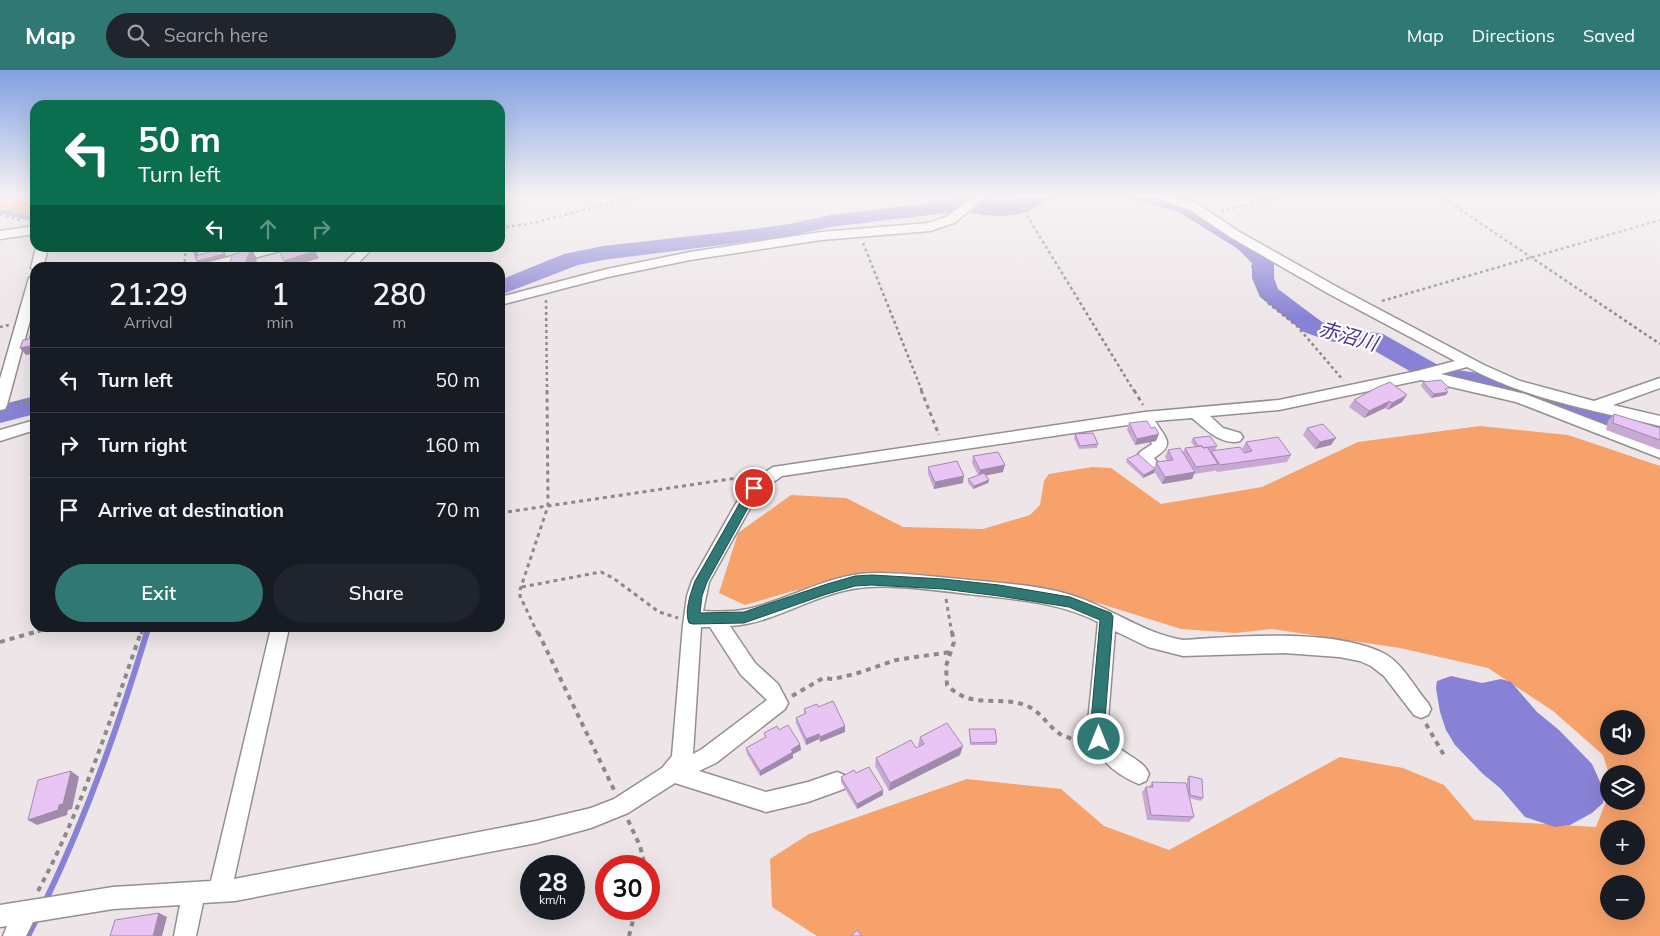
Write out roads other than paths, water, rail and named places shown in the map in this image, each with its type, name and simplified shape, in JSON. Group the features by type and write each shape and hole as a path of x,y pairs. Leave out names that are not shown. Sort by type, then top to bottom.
{"street":[{"path":"505,299 608,273 690,256 827,236"},
{"path":"1241,236 1334,291 1469,362 1522,393 1660,452"},
{"path":"224,262 261,252"},
{"path":"352,262 363,252"},
{"path":"0,405 30,296"},
{"path":"0,916 113,898 245,888 536,832 592,818 621,806 646,791 682,760 693,619 696,596 701,581 741,507 758,482 779,471 1148,417 1279,405 1427,374 1469,362"},
{"path":"1427,374 1594,406 1660,421"},
{"path":"1594,406 1660,384"},
{"path":"1195,412 1218,432 1235,437"},
{"path":"1148,417 1160,442 1160,447 1145,456 1152,466"},
{"path":"0,436 30,427"},
{"path":"693,619 744,618 811,594 855,581 872,580 943,584 1040,596 1070,602 1172,647 1253,644 1362,652 1390,670 1421,709"},
{"path":"1107,617 1097,732 1104,748 1118,761 1139,774"},
{"path":"675,768 692,764 710,756 778,702 771,690 748,669 715,620"},
{"path":"220,891 279,632"},
{"path":"675,768 766,802 808,792 836,782"},
{"path":"185,936 189,912 197,892"},
{"path":"14,936 35,910"}],"waterway":[{"name":"赤沼川","path":"505,286 572,259 603,253 742,236"},
{"name":"赤沼川","path":"1233,236 1254,251 1263,263 1263,278 1268,292 1313,327 1329,333 1374,340 1429,371 1448,377 1485,383 1584,411 1660,428"},
{"path":"195,252 198,260"},
{"name":"赤沼川","path":"0,414 30,406"},
{"path":"45,902 75,836 101,769 147,632"},
{"path":"28,936 38,916"}]}
